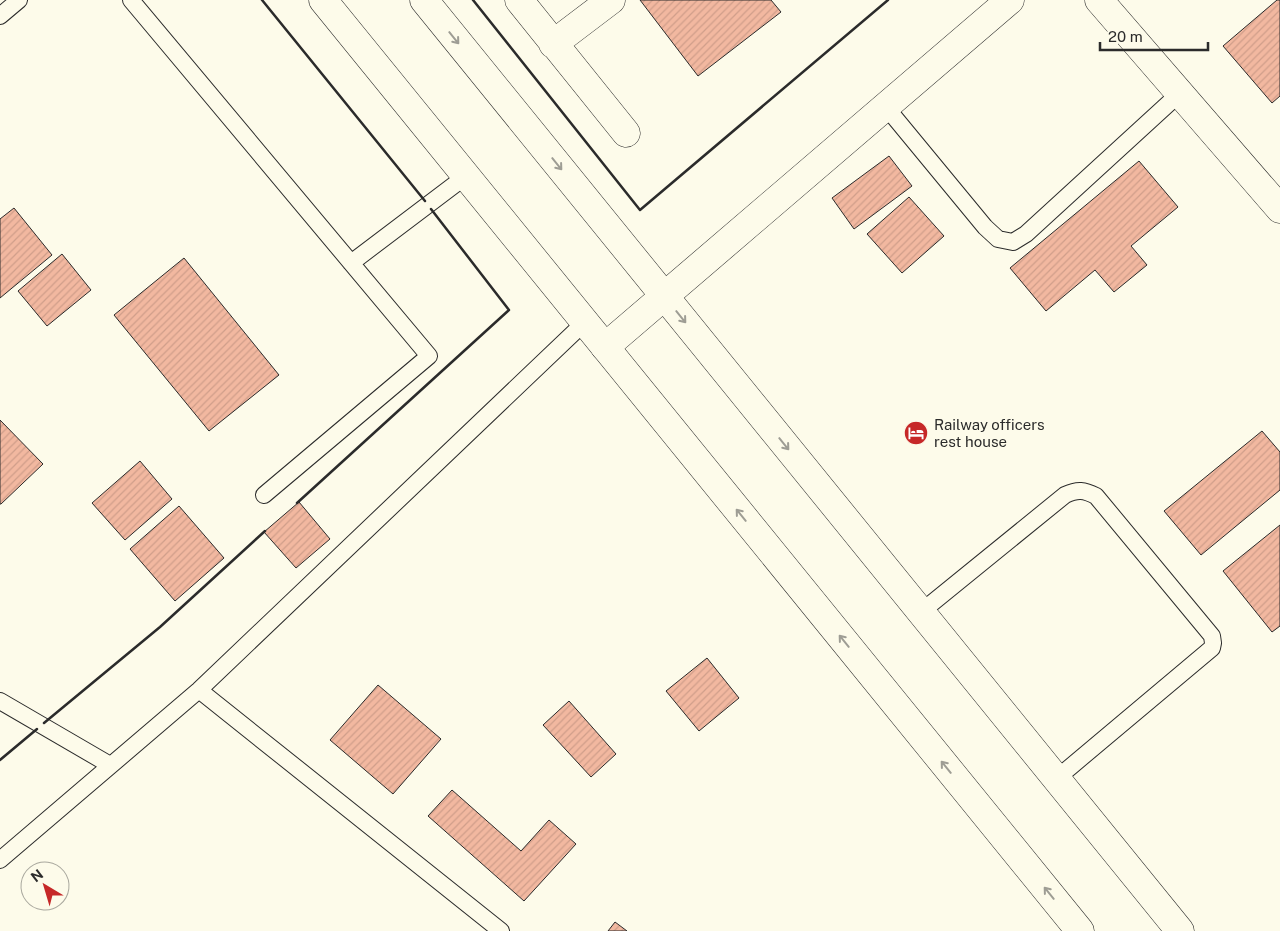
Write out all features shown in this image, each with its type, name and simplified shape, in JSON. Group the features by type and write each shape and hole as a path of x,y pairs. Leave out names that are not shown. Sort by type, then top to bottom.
{"main road":[{"path":"323,0 1080,931"},
{"path":"424,0 1180,931"},
{"path":"519,0 626,133"},
{"path":"554,44 611,0"},
{"path":"605,347 1010,0"},
{"path":"1099,0 1280,209"}],"lane":[{"path":"0,16 19,0"},
{"path":"131,0 429,356 264,495"},
{"path":"886,106 985,227 998,239 1013,242 1026,234 1180,93"},
{"path":"350,263 466,176"},
{"path":"0,860 199,690 585,322"},
{"path":"920,612 1065,495 1076,490 1085,491 1096,496 1212,636 1212,648 1056,779"},
{"path":"199,690 501,931"},
{"path":"0,701 110,765"}],"building":[{"path":"640,0 771,0 781,12 698,76"},
{"path":"1277,0 1280,0 1280,96 1272,103 1223,46"},
{"path":"889,156 912,186 854,229 832,198"},
{"path":"1139,161 1178,207 1131,246 1147,265 1114,292 1095,270 1046,311 1010,268"},
{"path":"909,197 944,236 902,273 867,234"},
{"path":"14,208 52,255 0,298 0,219"},
{"path":"62,254 91,290 47,326 18,291"},
{"path":"184,258 279,375 209,431 114,315"},
{"path":"0,420 43,464 1,504 0,504"},
{"path":"1262,431 1280,452 1280,490 1201,555 1164,511"},
{"path":"140,461 172,499 125,540 92,503"},
{"path":"299,502 330,539 296,568 264,532"},
{"path":"179,506 224,558 175,601 130,549"},
{"path":"1280,525 1280,626 1272,632 1223,571"},
{"path":"707,658 739,698 699,731 666,691"},
{"path":"378,685 441,739 393,794 330,740"},
{"path":"569,701 616,754 591,777 543,725"},
{"path":"452,790 521,851 549,820 576,844 524,901 428,816"},
{"path":"615,922 627,931 608,931"}],"wall":[{"path":"262,0 425,201"},
{"path":"473,0 640,210 888,0"},
{"path":"297,503 509,310 431,209"},
{"path":"44,723 160,627 265,531"},
{"path":"0,760 37,729"}],"place":[{"name":"Railway officers rest house","path":"916,433"}]}
